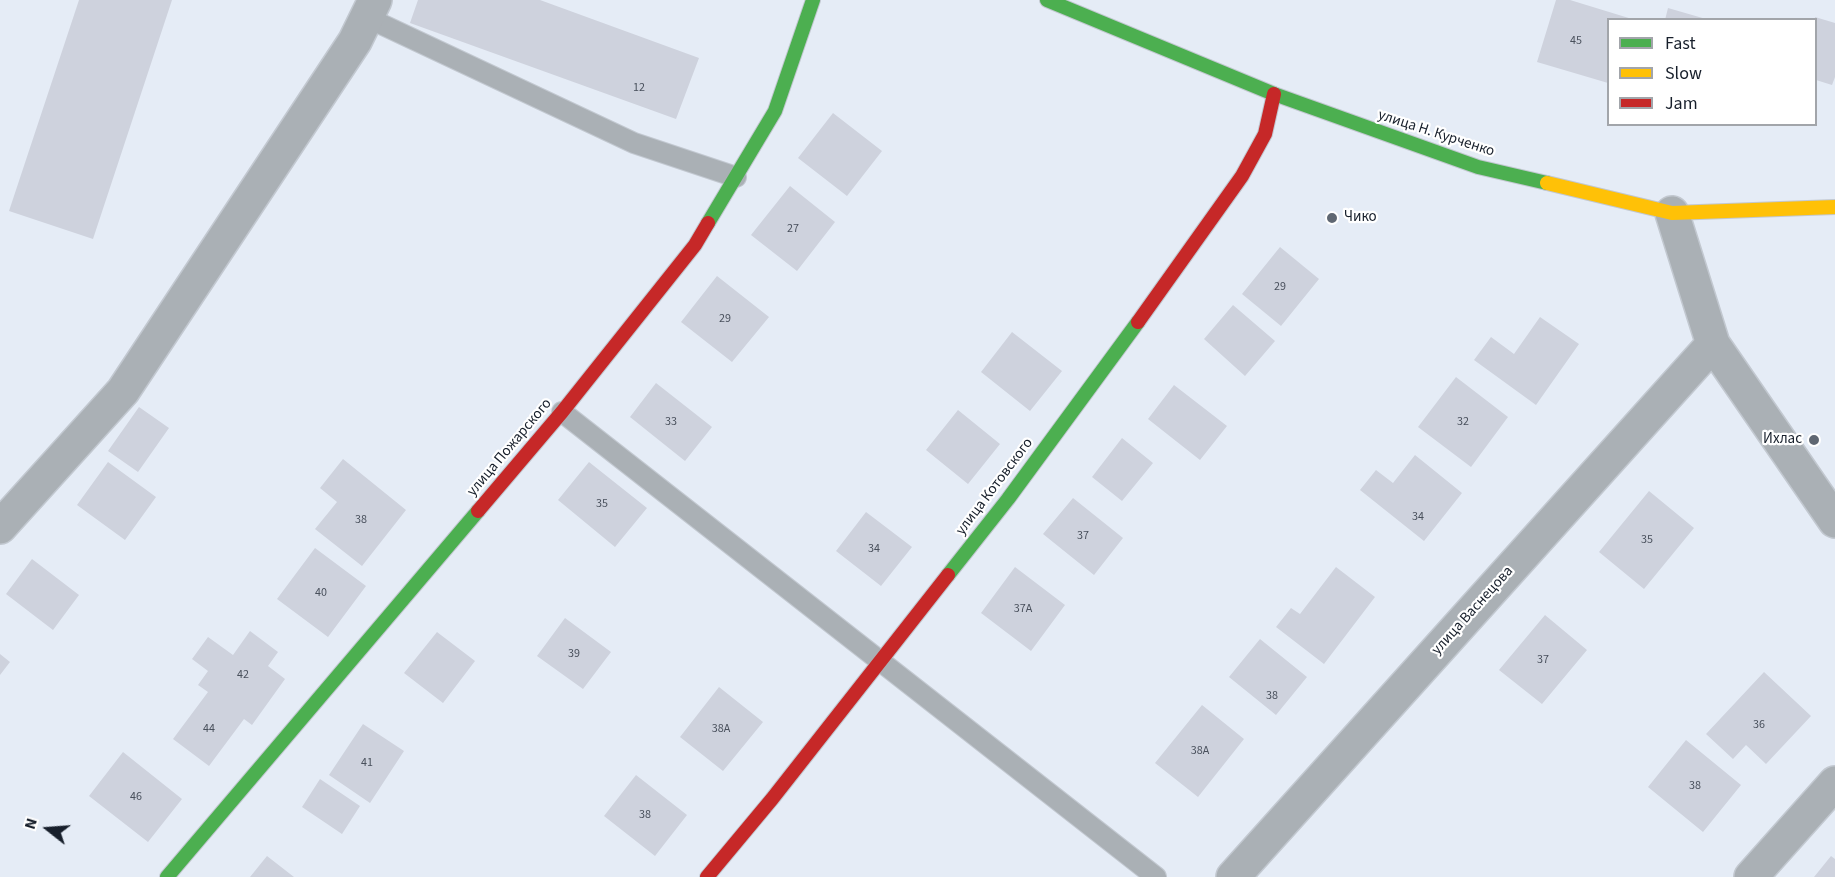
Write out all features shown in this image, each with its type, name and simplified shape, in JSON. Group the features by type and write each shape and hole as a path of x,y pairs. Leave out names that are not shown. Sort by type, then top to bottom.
{"street":[{"name":"улица Пожарского","path":"167,877 562,412 695,245 775,111 813,0"},
{"name":"улица Н. Курченко","path":"1047,0 1274,94 1478,167 1672,213 1835,207"},
{"path":"0,527 123,391 355,41 370,9"},
{"name":"улица Котовского","path":"706,877 772,799 1008,499 1212,220 1242,176 1265,134 1274,94"},
{"path":"1672,213 1713,344 1835,521"},
{"name":"улица Васнецова","path":"1233,877 1713,344"},
{"path":"1751,877 1835,783"}],"lane":[{"path":"370,9 634,144 736,177"},
{"path":"562,412 1156,877"}],"building":[{"path":"79,0 172,0 93,239 9,211"},
{"path":"418,0 540,0 699,58 676,119 410,23"},
{"path":"1556,0 1570,0 1629,18 1607,18 1607,83 1537,62"},
{"path":"1668,8 1703,18 1666,18"},
{"path":"1815,17 1835,23 1835,77 1832,85 1817,80 1817,18"},
{"path":"833,113 882,151 847,196 798,158"},
{"path":"790,186 835,222 797,271 751,235"},
{"path":"1280,247 1319,279 1281,326 1242,294"},
{"path":"717,276 769,317 732,362 681,322"},
{"path":"1233,305 1275,341 1245,376 1204,339"},
{"path":"1540,317 1579,344 1536,405 1474,360 1491,337 1514,354"},
{"path":"1012,332 1062,371 1030,411 981,372"},
{"path":"1456,377 1508,417 1471,467 1418,427"},
{"path":"656,383 712,427 685,461 630,417"},
{"path":"1174,385 1227,426 1200,460 1148,419"},
{"path":"139,407 169,428 138,472 108,451"},
{"path":"958,410 1000,444 968,484 926,450"},
{"path":"1122,438 1153,463 1122,501 1092,477"},
{"path":"1415,455 1462,493 1424,541 1360,490 1376,470 1393,483"},
{"path":"343,459 406,510 362,566 315,529 337,502 320,488"},
{"path":"108,462 156,497 125,540 77,505"},
{"path":"589,462 647,508 615,547 558,500"},
{"path":"1649,491 1694,528 1644,589 1599,552"},
{"path":"1073,498 1123,538 1094,575 1043,534"},
{"path":"866,512 912,547 881,586 836,551"},
{"path":"315,548 366,586 328,637 277,599"},
{"path":"32,559 79,595 53,630 6,594"},
{"path":"1015,567 1065,605 1031,651 981,613"},
{"path":"1336,567 1375,597 1324,664 1276,627 1291,608 1300,614"},
{"path":"1545,615 1587,650 1542,704 1499,670"},
{"path":"565,618 611,652 583,689 537,656"},
{"path":"250,631 278,652 268,666 285,679 252,725 244,719 209,766 173,739 208,692 198,685 208,671 192,659 208,637 233,655"},
{"path":"437,632 475,661 443,703 404,673"},
{"path":"1260,639 1307,677 1276,715 1229,677"},
{"path":"0,654 10,662 0,675"},
{"path":"1764,672 1811,716 1766,764 1746,745 1733,759 1706,734"},
{"path":"719,687 763,722 723,771 680,737"},
{"path":"1202,705 1244,739 1198,797 1155,763"},
{"path":"363,724 404,751 370,803 329,775"},
{"path":"1686,740 1741,785 1703,832 1648,787"},
{"path":"123,752 182,799 148,842 89,796"},
{"path":"636,775 687,815 655,856 604,816"},
{"path":"320,779 360,806 342,834 302,807"},
{"path":"267,856 294,877 250,877"},
{"path":"1831,856 1835,859 1835,877 1814,877"}],"traffic: fast":[{"path":"708,223 775,111 813,0"},
{"path":"1047,0 1274,94 1478,167 1547,183"},
{"path":"948,575 1008,499 1138,322"},
{"path":"167,877 478,511"}],"traffic: slow":[{"path":"1547,183 1672,213 1835,207"}],"traffic: jam":[{"path":"1138,322 1242,176 1265,134 1274,94"},
{"path":"478,511 562,412 695,245 708,223"},
{"path":"707,877 772,799 948,575"}],"place":[{"name":"Чико","path":"1332,218"},
{"name":"Ихлас","path":"1814,440"}]}
